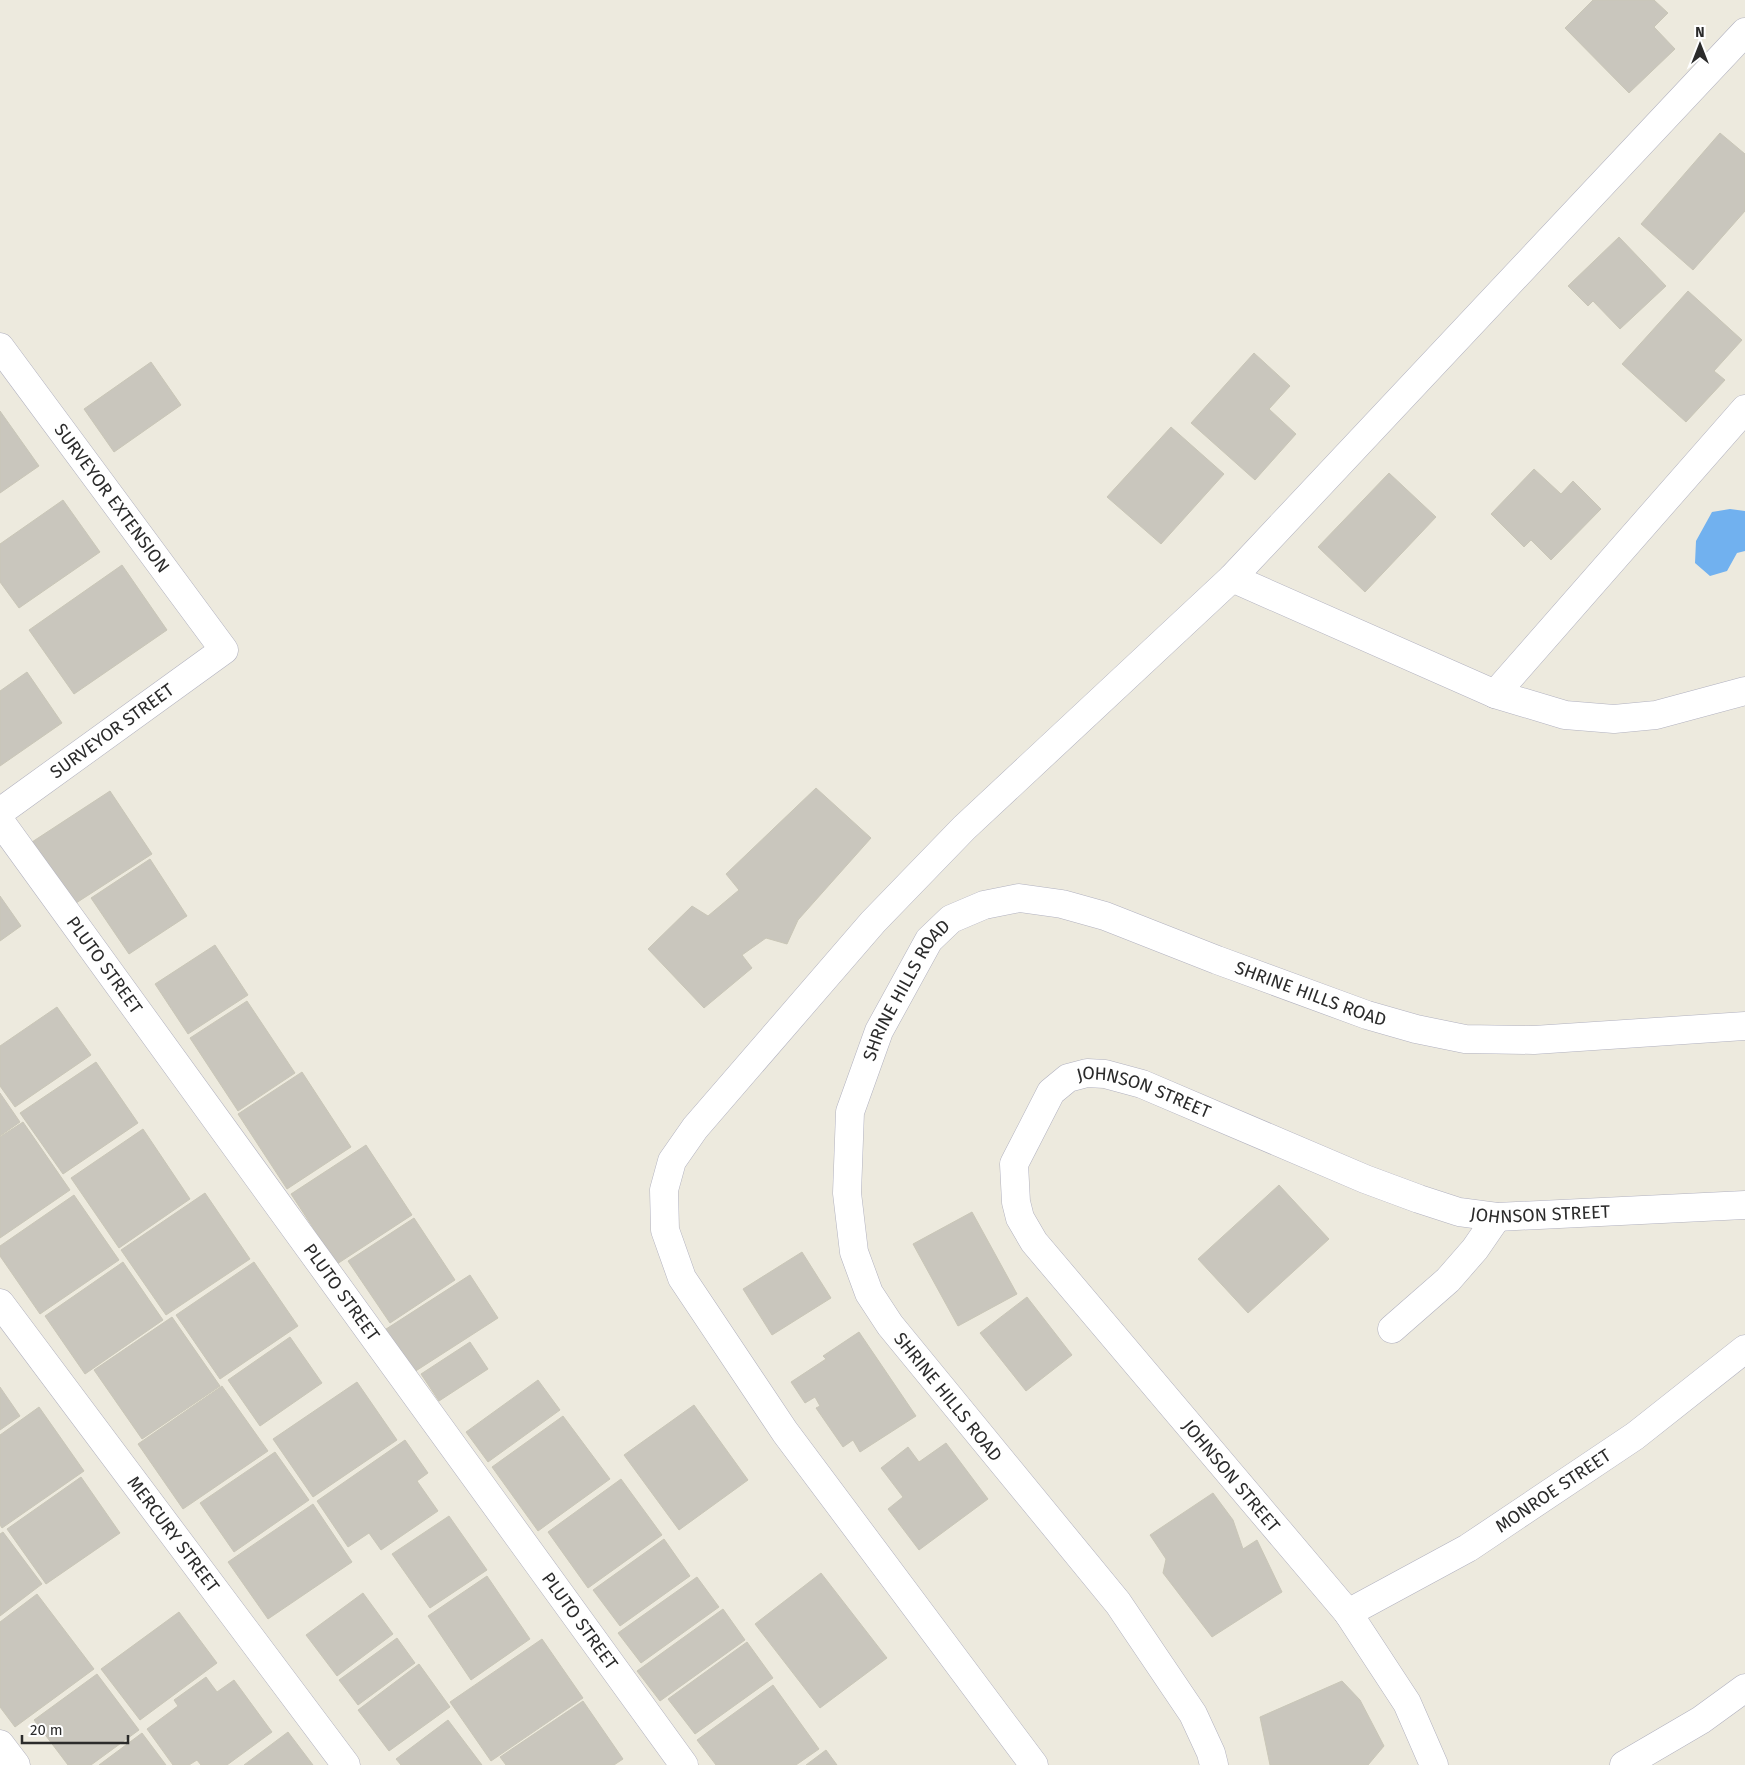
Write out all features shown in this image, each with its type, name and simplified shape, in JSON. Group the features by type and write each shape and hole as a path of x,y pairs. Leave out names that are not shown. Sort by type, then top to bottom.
{"street":[{"path":"1034,1765 785,1432 682,1278 665,1230 664,1190 672,1160 695,1128 873,922 964,828 1232,578 1745,32"},
{"name":"SURVEYOR EXTENSION","path":"0,347 224,650"},
{"path":"1496,694 1745,408"},
{"path":"1232,578 1496,694 1565,715 1614,719 1656,715 1745,691"},
{"name":"SURVEYOR STREET","path":"0,812 224,650"},
{"name":"PLUTO STREET","path":"0,821 684,1765"},
{"name":"SHRINE HILLS ROAD","path":"1214,1765 1193,1714 1118,1603 890,1325 869,1293 854,1252 847,1193 850,1112 879,1031 929,940 951,919 984,905 1019,898 1062,904 1105,916 1217,960 1367,1015 1416,1029 1466,1039 1534,1040 1745,1026"},
{"name":"JOHNSON STREET","path":"1434,1765 1407,1703 1348,1613 1034,1242 1020,1218 1016,1202 1014,1164 1051,1092 1068,1078 1087,1073 1105,1074 1142,1084 1365,1179 1459,1212 1497,1217 1745,1205"},
{"path":"1392,1329 1448,1280 1475,1249 1497,1217"},
{"name":"MERCURY STREET","path":"0,1303 346,1765"},
{"name":"MONROE STREET","path":"1348,1613 1468,1548 1635,1436 1745,1349"},
{"path":"1624,1765 1701,1720 1745,1688"},
{"path":"0,1744 16,1765"}],"water":[{"path":"1730,509 1745,511 1745,551 1737,553 1727,571 1710,576 1695,563 1696,541 1712,512"}],"building":[{"path":"1593,0 1654,0 1668,13 1654,27 1675,49 1629,93 1565,28"},
{"path":"1720,133 1745,154 1745,211 1693,270 1641,224"},
{"path":"1619,237 1666,286 1620,329 1593,301 1588,306 1568,286"},
{"path":"1688,291 1742,340 1714,371 1725,380 1686,422 1622,364"},
{"path":"1254,353 1290,386 1269,409 1296,434 1255,480 1191,423"},
{"path":"151,362 181,405 114,452 84,409"},
{"path":"0,411 39,466 0,493"},
{"path":"1171,427 1224,474 1161,544 1107,497"},
{"path":"1534,469 1561,494 1573,481 1601,509 1551,560 1531,540 1524,547 1491,514"},
{"path":"1389,473 1436,517 1365,592 1318,547"},
{"path":"63,500 100,552 19,608 0,582 0,544"},
{"path":"122,565 167,630 74,694 29,630"},
{"path":"27,672 62,723 0,766 0,691"},
{"path":"816,788 871,838 798,920 787,944 766,938 742,955 752,968 704,1008 648,949 692,906 708,916 739,890 726,874"},
{"path":"110,791 152,854 73,905 32,842"},
{"path":"150,859 187,916 129,954 91,898"},
{"path":"0,896 21,926 0,941"},
{"path":"215,945 248,995 188,1034 155,984"},
{"path":"247,1001 295,1073 238,1111 190,1038"},
{"path":"57,1007 91,1055 15,1107 0,1086 0,1046"},
{"path":"96,1062 138,1123 63,1174 20,1113"},
{"path":"302,1072 351,1147 287,1189 238,1114"},
{"path":"0,1093 20,1122 0,1136"},
{"path":"23,1122 70,1190 0,1238 0,1137"},
{"path":"143,1129 190,1199 119,1248 71,1178"},
{"path":"366,1145 412,1215 337,1264 291,1194"},
{"path":"1279,1185 1329,1239 1248,1313 1198,1259"},
{"path":"205,1193 250,1259 166,1315 121,1250"},
{"path":"74,1195 119,1260 40,1314 0,1256 0,1246"},
{"path":"972,1212 1017,1294 958,1326 913,1244"},
{"path":"414,1218 455,1280 390,1323 348,1261"},
{"path":"802,1252 831,1298 772,1335 743,1289"},
{"path":"123,1262 163,1320 85,1374 45,1316"},
{"path":"254,1262 298,1326 220,1379 176,1315"},
{"path":"470,1275 498,1318 411,1374 383,1331"},
{"path":"1027,1297 1072,1355 1026,1391 980,1333"},
{"path":"172,1317 220,1386 142,1439 94,1370"},
{"path":"859,1332 916,1416 860,1452 853,1440 843,1447 816,1408 820,1406 815,1397 805,1403 791,1382 826,1359 823,1356"},
{"path":"290,1337 322,1383 260,1426 228,1380"},
{"path":"470,1342 488,1369 439,1401 421,1374"},
{"path":"538,1380 560,1410 488,1462 466,1432"},
{"path":"357,1382 397,1440 313,1497 273,1439"},
{"path":"222,1386 268,1451 183,1509 138,1444"},
{"path":"0,1387 20,1416 0,1430"},
{"path":"694,1405 748,1480 679,1530 624,1455"},
{"path":"39,1407 84,1471 2,1528 0,1525 0,1435"},
{"path":"563,1416 610,1479 538,1531 492,1467"},
{"path":"405,1440 428,1473 417,1481 438,1511 381,1550 369,1533 348,1547 317,1501"},
{"path":"946,1443 988,1499 919,1550 888,1509 903,1497 881,1468 908,1447 919,1462"},
{"path":"275,1452 309,1500 234,1552 200,1503"},
{"path":"81,1477 120,1533 46,1584 7,1529"},
{"path":"621,1479 662,1535 588,1588 548,1532"},
{"path":"1213,1493 1233,1520 1243,1549 1257,1540 1282,1592 1212,1637 1163,1573 1166,1559 1150,1535"},
{"path":"313,1504 352,1562 268,1619 228,1562"},
{"path":"449,1516 487,1570 430,1608 392,1554"},
{"path":"3,1532 42,1584 0,1616 0,1534"},
{"path":"664,1539 690,1576 620,1626 593,1590"},
{"path":"821,1573 887,1658 820,1708 755,1624"},
{"path":"487,1576 530,1639 471,1680 428,1616"},
{"path":"697,1577 719,1607 641,1663 618,1633"},
{"path":"363,1593 393,1634 337,1676 306,1635"},
{"path":"37,1594 94,1669 15,1727 0,1707 0,1622"},
{"path":"723,1609 745,1640 660,1701 637,1671"},
{"path":"179,1612 217,1663 140,1720 101,1669"},
{"path":"397,1638 415,1663 358,1705 339,1680"},
{"path":"542,1639 583,1698 491,1761 450,1702"},
{"path":"747,1642 773,1678 695,1734 668,1699"},
{"path":"419,1664 450,1707 389,1751 358,1710"},
{"path":"97,1674 139,1730 91,1765 68,1765 34,1720"},
{"path":"206,1677 217,1692 234,1680 272,1732 227,1765 201,1765 197,1760 189,1765 173,1765 147,1729 178,1706 174,1700"},
{"path":"1342,1681 1360,1700 1384,1746 1368,1765 1270,1765 1260,1717"},
{"path":"773,1685 819,1749 796,1765 716,1765 697,1740"},
{"path":"583,1701 623,1759 614,1765 506,1765 500,1757"},
{"path":"448,1720 482,1765 401,1765 396,1759"},
{"path":"288,1732 313,1765 244,1765"},
{"path":"142,1733 166,1765 99,1765"},
{"path":"826,1750 837,1765 806,1765"}]}
